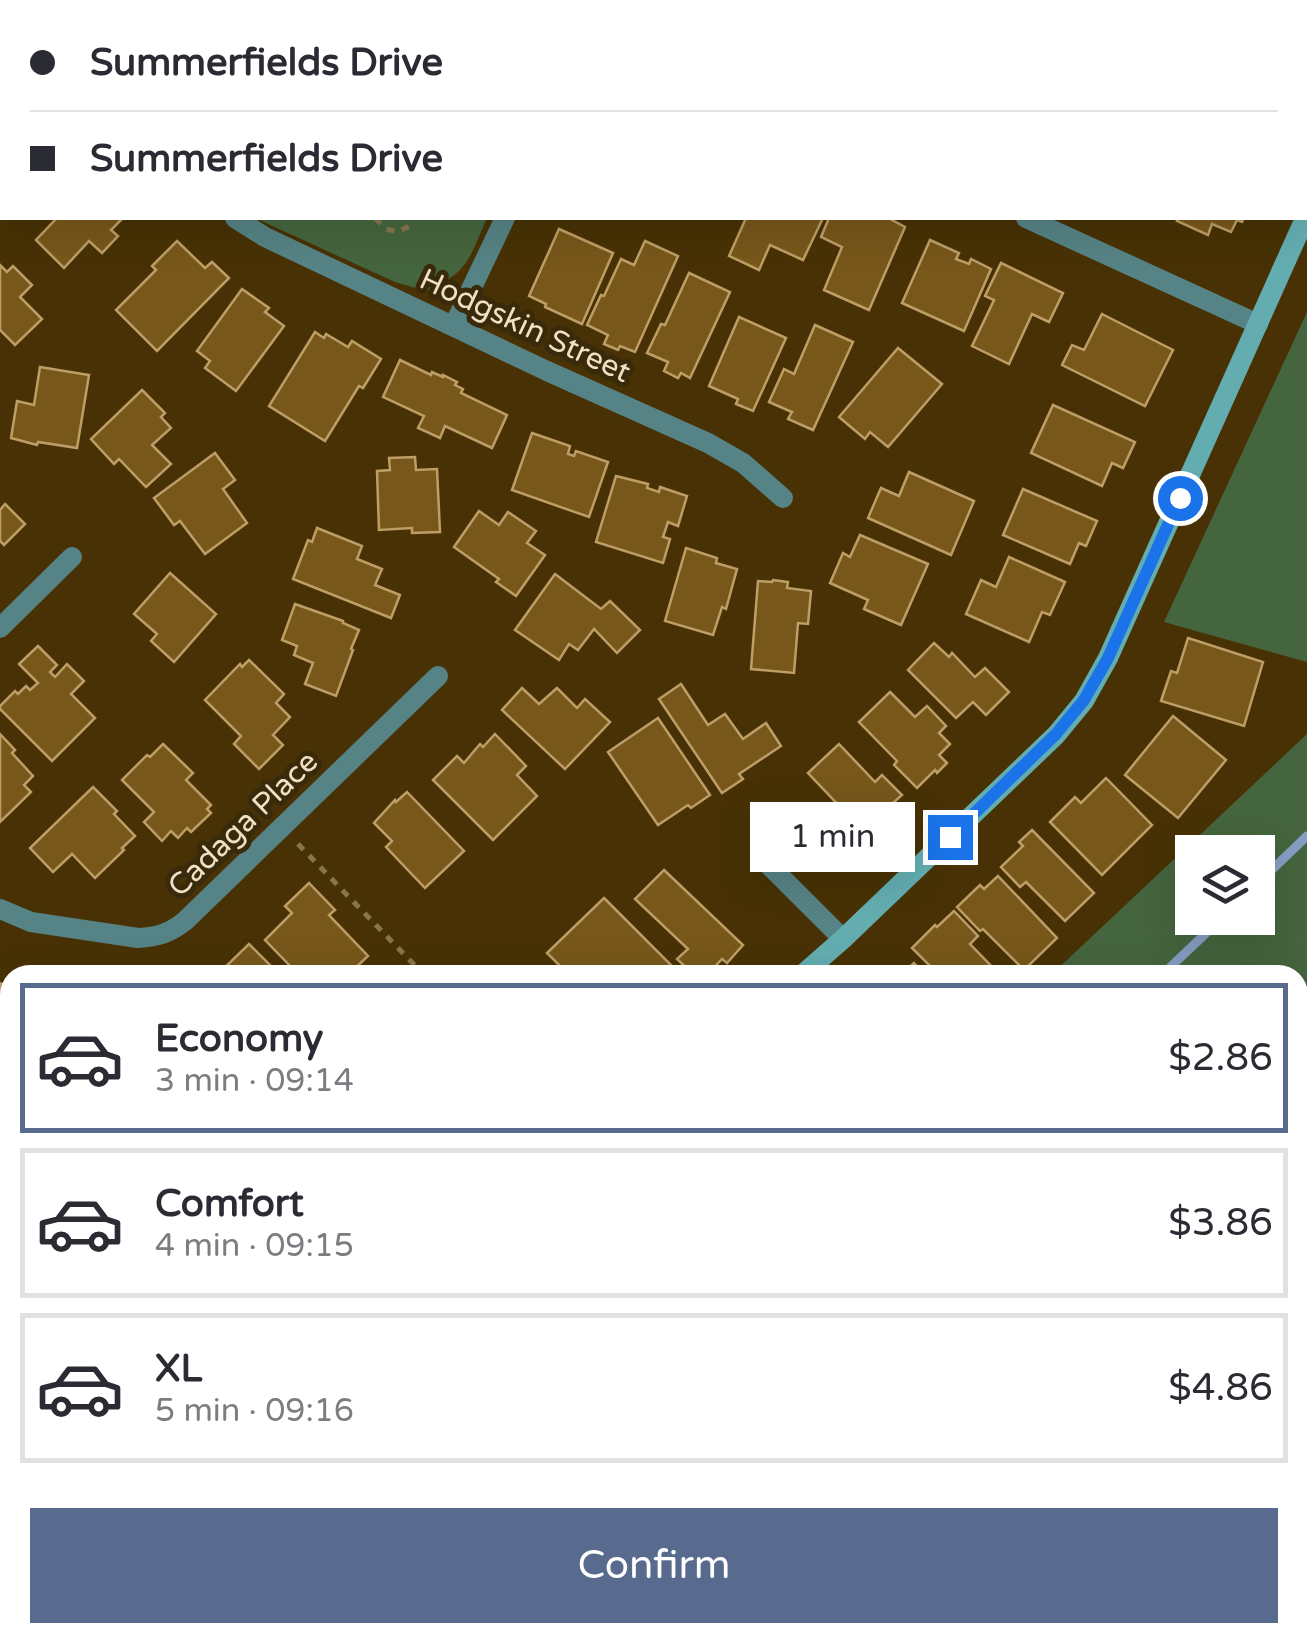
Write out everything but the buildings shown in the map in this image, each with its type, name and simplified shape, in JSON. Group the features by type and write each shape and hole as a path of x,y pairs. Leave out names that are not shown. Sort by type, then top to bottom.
{"street":[{"name":"Hodgskin Street","path":"238,220 265,237 708,443 742,464 783,498"},
{"path":"454,325 503,220"},
{"path":"1030,220 1258,324"},
{"path":"813,965 1056,734 1084,700 1108,658 1304,220"},
{"path":"0,628 72,557"},
{"name":"Cadaga Place","path":"0,909 32,922 138,938 171,932 438,676"},
{"path":"768,862 843,939"}],"path":[{"path":"377,220 386,229 398,232 411,220"},
{"path":"282,828 414,965"}],"green space":[{"path":"259,220 486,220 466,263 451,277 426,291 395,282"},
{"path":"1307,312 1307,662 1164,622"},
{"path":"1307,734 1307,965 1062,965 1175,858 1175,935 1275,935 1275,835 1200,835"}],"waterway":[{"path":"1275,867 1307,836"},
{"path":"1173,965 1204,935"}],"route":[{"path":"950,837 1056,734 1084,700 1108,658 1180,498"}]}
